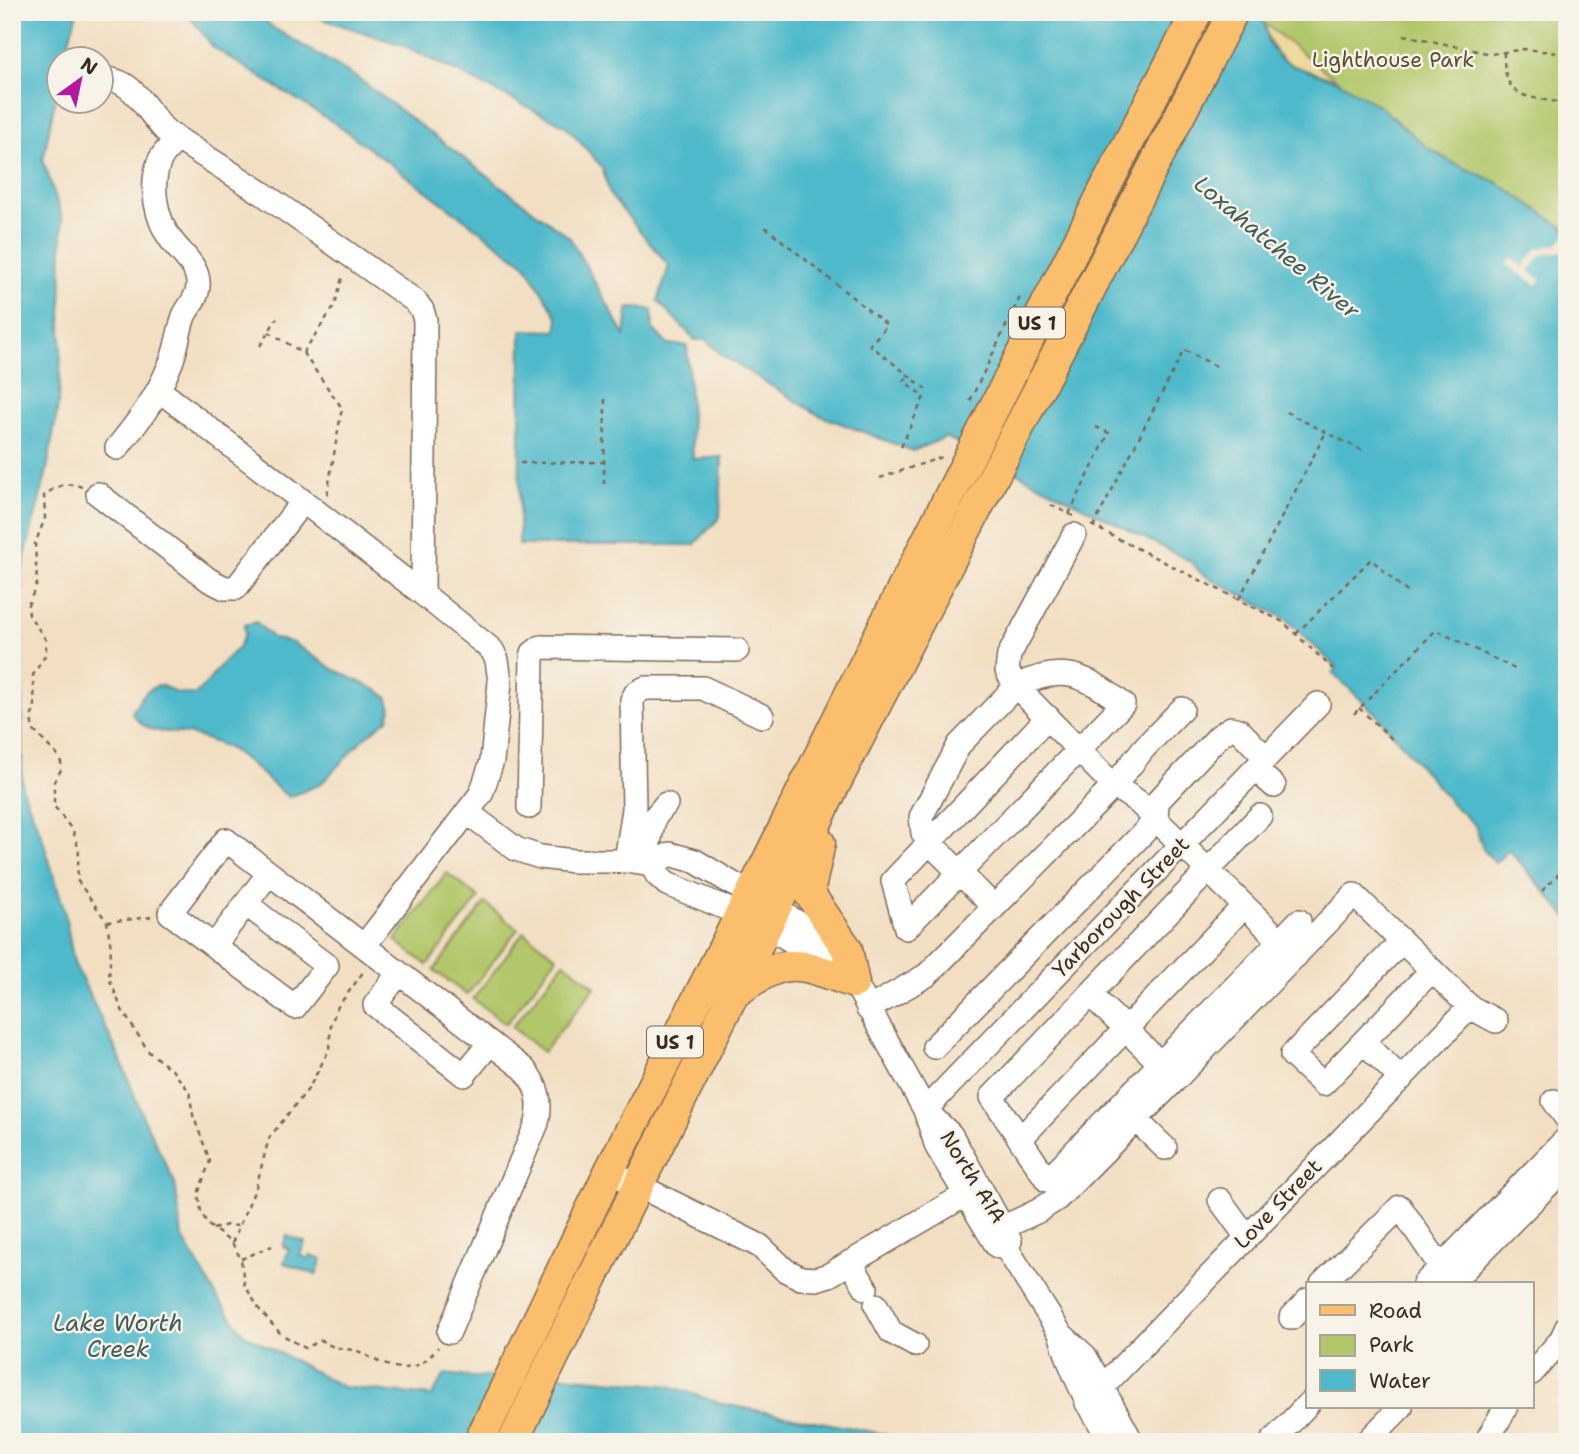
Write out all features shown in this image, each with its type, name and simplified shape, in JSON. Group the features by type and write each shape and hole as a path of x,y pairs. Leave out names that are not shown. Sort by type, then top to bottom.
{"main road":[{"name":"US 1","path":"513,1442 732,996 758,911 955,486 1197,12"},
{"name":"US 1","path":"479,1442 610,1170 758,911 832,790 1233,12"},
{"path":"832,790 809,893 847,949 861,996"},
{"path":"732,996 763,974 789,965 813,968 861,996"}],"street":[{"path":"116,81 132,90 158,124 177,139 352,255 415,301 422,310 425,320 423,594"},
{"path":"117,448 159,390 170,365 185,315 196,296 198,285 192,263 167,233 155,195 159,161 177,139"},
{"path":"159,390 484,642 497,660 500,682 495,730 489,772 481,794 367,949"},
{"path":"98,494 209,580 225,587 236,588 309,506"},
{"path":"1078,523 1009,655 1006,671 1016,685 1114,786 1137,801 1288,948"},
{"path":"529,807 533,653 541,647 737,650"},
{"path":"994,907 959,872 929,842 923,833 921,817 959,745 1016,685 1037,676 1057,673 1077,676 1102,688 1123,704 959,872 906,928 893,881 929,842 1048,717"},
{"path":"758,911 667,884 641,863 634,809 632,700 636,693 645,688 703,688 762,716"},
{"name":"Yarborough Street","path":"925,1110 1261,763 1302,729 1318,705"},
{"path":"861,996 927,975 1114,786 1144,748 1182,709"},
{"path":"934,1047 1156,820 1157,802 1219,736 1231,727 1239,730 1274,786"},
{"path":"495,730 532,731"},
{"path":"641,863 654,818 666,804"},
{"path":"467,812 506,842 528,854 574,861 641,863 670,853 695,861 758,911"},
{"path":"1260,817 992,1097 1047,1180 1168,1072 1288,948 1354,895 1470,1007 1496,1021"},
{"path":"246,904 327,965 296,1007 170,913 226,840 524,1069 537,1089 539,1112 449,1332"},
{"path":"214,946 269,873"},
{"path":"1020,1139 1244,906"},
{"name":"North A1A","path":"758,911 815,955 861,996 925,1110 937,1147 965,1195 998,1246 1006,1238"},
{"path":"1288,948 1299,921"},
{"path":"1402,941 1292,1055 1323,1084 1432,970"},
{"path":"1034,944 1059,970"},
{"path":"399,973 374,1004 464,1075 490,1043"},
{"path":"1091,995 1168,1072"},
{"name":"Love Street","path":"1095,1395 1470,1007"},
{"path":"1364,1042 1401,1079"},
{"path":"1006,1238 1058,1198 1136,1119 1168,1072"},
{"name":"North A1A","path":"925,1110 951,1135 1060,1333 1070,1368 1132,1442"},
{"path":"1136,1119 1165,1148"},
{"path":"1445,1276 1567,1138"},
{"path":"1445,1276 1567,1169"},
{"path":"610,1170 760,1246 785,1270 801,1278 816,1279 850,1262 965,1195"},
{"path":"1220,1200 1247,1236"},
{"path":"1324,1282 1400,1207 1445,1276"},
{"path":"850,1262 891,1332 915,1345"},
{"path":"1291,1318 1306,1302"},
{"path":"1534,1371 1565,1337"},
{"name":"North A1A","path":"1095,1395 1111,1442"},
{"path":"1272,1442 1306,1406"},
{"path":"1367,1442 1400,1408"},
{"path":"1486,1442 1505,1408"}],"path":[{"path":"1404,35 1491,54 1525,49 1567,54"},
{"path":"1504,52 1506,80 1516,91 1532,98 1567,104"},
{"path":"765,227 887,325 870,345 926,389"},
{"path":"303,353 335,305 345,265 352,255"},
{"path":"969,405 1020,297"},
{"path":"260,346 277,318"},
{"path":"269,332 303,353 342,408 329,492 309,506"},
{"path":"1078,523 1184,350 1217,367"},
{"path":"901,447 923,397 904,381 909,375"},
{"path":"604,484 605,399"},
{"path":"1286,411 1365,452"},
{"path":"1078,523 1109,433 1096,427"},
{"path":"1239,599 1326,432"},
{"path":"880,478 942,458 947,449"},
{"path":"520,463 604,462"},
{"path":"98,494 74,484 54,487 44,496 45,518 35,544 37,584 28,606 29,615 46,640 46,654 33,675 34,708 31,718 33,730 60,758 62,768 54,782 54,806 73,831 79,850 77,880 107,922 111,948 109,978 122,1010 149,1052 173,1071 189,1091 193,1115 210,1161 198,1194 201,1211 207,1224 232,1244 241,1259 244,1284 261,1312 281,1334 305,1348 322,1340 332,1348 357,1351 380,1363 408,1369 429,1359 449,1332"},
{"path":"1051,505 1078,523 1283,622 1333,670"},
{"path":"1296,635 1371,559 1407,592"},
{"path":"1354,714 1436,629 1519,671"},
{"path":"1359,708 1395,742"},
{"path":"1542,891 1567,866"},
{"path":"107,922 144,917 166,918 170,913"},
{"path":"232,1244 256,1187 269,1139 309,1088 329,1051 331,1024 337,1008 367,966 367,949"},
{"path":"213,1230 227,1225 239,1226"},
{"path":"241,1259 272,1246"}],"green space":[{"name":"Lighthouse Park","path":"1255,12 1567,12 1567,230 1498,183 1455,164 1425,146 1383,109 1338,81 1265,24"},
{"path":"447,873 479,898 427,965 395,940"},
{"path":"485,903 518,929 467,995 434,970"},
{"path":"524,932 557,957 506,1024 473,999"},
{"path":"564,962 595,987 543,1052 512,1027"}],"sand":[{"path":"1265,24 1338,81 1301,69 1281,58 1268,39"}],"water":[{"name":"Lake Worth Creek","path":"12,12 77,12 68,46 46,46 46,116 52,116 43,160 62,217 61,352 59,400 47,470 21,572 22,788 42,837 64,909 74,963 175,1183 182,1237 217,1297 244,1334 343,1387 432,1396 445,1374 472,1377 563,1376 670,1386 722,1404 884,1434 894,1442 12,1442"},
{"path":"186,12 259,13 272,27 356,77 570,238 625,336 628,308 652,309 653,329 667,344 687,346 693,459 722,457 720,517 694,545 519,545 521,330 556,331 558,318 526,265 339,126 214,48"},
{"name":"Loxahatchee River","path":"308,12 1255,12 1265,24 1268,42 1279,58 1338,81 1383,109 1425,146 1455,164 1498,183 1567,230 1567,917 1509,850 1495,863 1483,849 1475,825 1451,803 1379,717 1333,673 1337,668 1286,619 1202,574 1190,561 946,437 913,451 819,415 723,356 706,340 695,340 658,301 669,266 610,195 602,167 566,126 405,46"},
{"path":"256,622 273,638 293,643 333,669 379,691 387,697 391,708 388,719 363,739 321,784 289,797 244,758 228,748 191,735 152,729 138,721 132,713 143,695 161,685 177,693 194,695 238,648 245,634 244,625"},
{"path":"287,1236 305,1242 300,1255 309,1259 311,1255 322,1259 316,1275 284,1263 289,1249 283,1246"}],"pier":[{"path":"1567,233 1567,243 1562,251 1541,255 1529,271 1541,280 1537,285 1507,265 1511,259 1523,267 1537,249 1558,244"}]}
